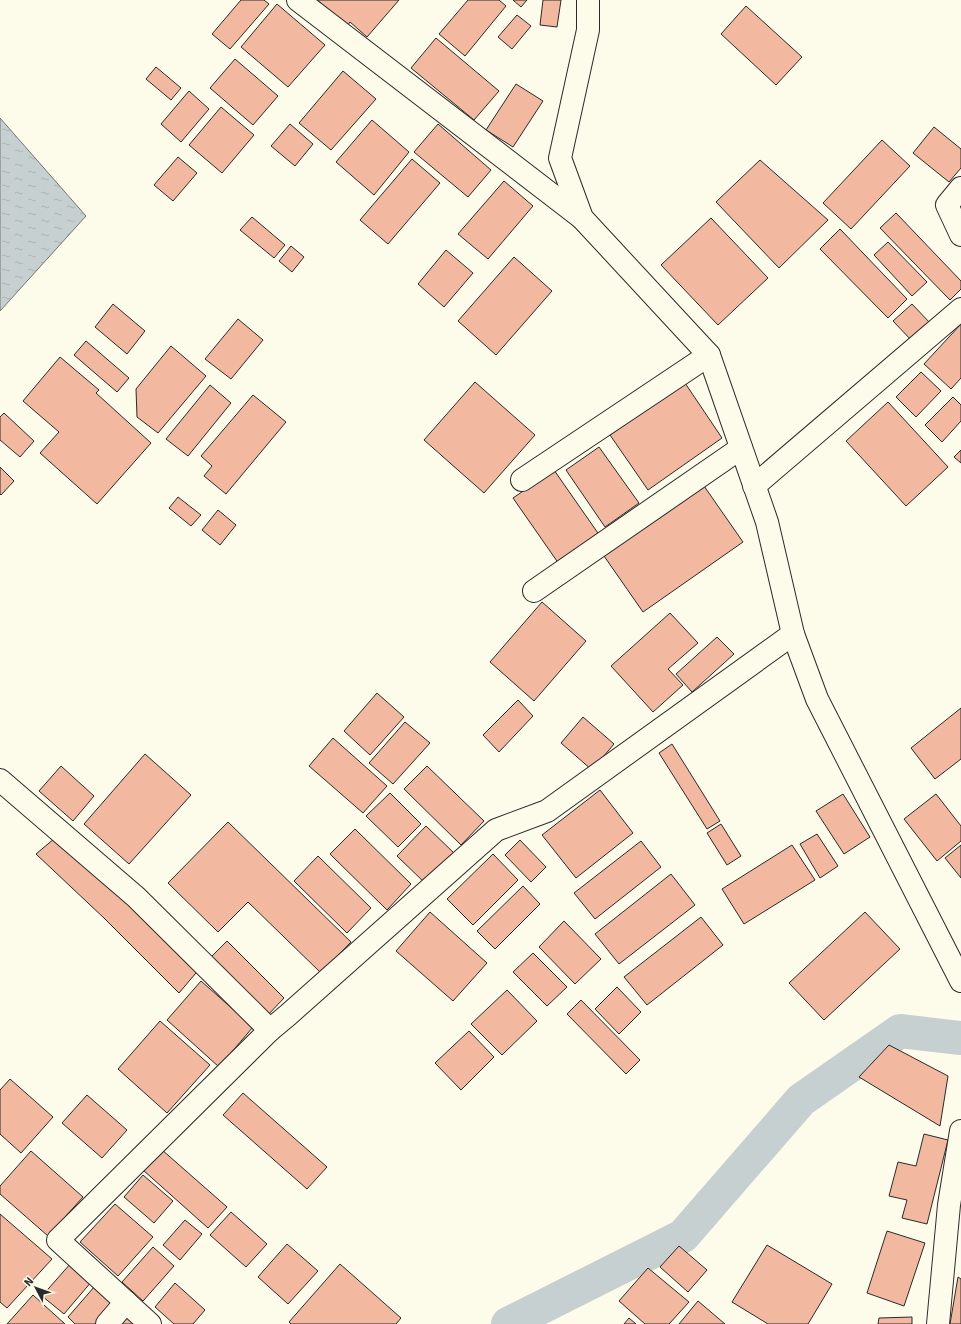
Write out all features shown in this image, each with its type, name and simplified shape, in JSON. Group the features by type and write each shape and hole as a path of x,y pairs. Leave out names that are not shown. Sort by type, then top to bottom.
{"street":[{"path":"298,0 582,218 709,355 767,522 793,634 817,699 961,980"},
{"path":"582,218 560,158 588,30 588,0"},
{"path":"961,188 947,205 961,235"},
{"path":"754,486 961,309"},
{"path":"522,480 709,355"},
{"path":"534,591 741,448"},
{"path":"150,1324 58,1240 270,1030 496,830 547,811 793,634"},
{"path":"0,780 136,897 270,1030"},
{"path":"938,1324 949,1205 961,1131"},
{"path":"107,1324 126,1302"}],"water":[{"path":"0,118 86,216 0,311"}],"building":[{"path":"241,0 264,0 269,4 230,49 212,34"},
{"path":"317,0 399,0 367,37 350,22 347,26"},
{"path":"468,0 499,0 506,6 465,56 439,34"},
{"path":"513,0 527,0 521,7"},
{"path":"543,0 561,0 557,27 540,25"},
{"path":"277,4 325,45 288,87 241,47"},
{"path":"746,6 802,57 776,85 721,34"},
{"path":"517,15 531,26 512,49 498,37"},
{"path":"436,38 499,91 474,120 411,68"},
{"path":"235,59 278,96 253,125 210,88"},
{"path":"156,67 181,88 171,100 146,79"},
{"path":"343,71 376,99 331,150 299,123"},
{"path":"516,84 543,101 513,147 486,130"},
{"path":"189,91 209,109 181,142 161,124"},
{"path":"221,107 254,135 222,173 189,145"},
{"path":"372,120 409,152 374,195 336,162"},
{"path":"290,124 313,144 295,166 271,146"},
{"path":"438,124 491,170 468,197 414,152"},
{"path":"934,127 961,149 961,168 949,182 913,153"},
{"path":"882,140 910,166 851,229 823,203"},
{"path":"178,157 197,173 173,201 154,185"},
{"path":"412,159 440,183 388,244 360,220"},
{"path":"760,160 828,220 779,268 716,202"},
{"path":"504,181 533,206 488,259 458,234"},
{"path":"896,213 961,281 961,289 950,300 880,228"},
{"path":"252,217 285,245 274,258 240,230"},
{"path":"711,218 768,278 718,325 661,265"},
{"path":"840,229 907,299 888,318 820,249"},
{"path":"888,242 927,282 912,296 874,255"},
{"path":"291,246 304,257 292,272 279,261"},
{"path":"446,250 473,273 444,307 418,284"},
{"path":"514,257 552,291 496,355 458,321"},
{"path":"113,304 145,331 127,354 95,327"},
{"path":"912,304 931,324 913,342 893,321"},
{"path":"238,319 263,340 231,379 205,359"},
{"path":"961,324 961,378 951,389 924,364"},
{"path":"86,341 129,378 117,392 74,355"},
{"path":"171,346 206,376 158,433 137,417 136,389"},
{"path":"60,357 99,390 96,393 151,443 97,504 40,453 59,432 23,401"},
{"path":"921,372 941,391 916,417 896,397"},
{"path":"475,382 535,435 484,493 424,440"},
{"path":"685,383 722,438 648,490 610,435"},
{"path":"210,385 231,403 188,456 166,439"},
{"path":"253,395 286,422 226,494 204,476 212,466 201,456"},
{"path":"953,397 961,405 961,421 942,442 925,425"},
{"path":"888,402 948,467 906,506 846,441"},
{"path":"4,413 34,441 20,457 0,440 0,417"},
{"path":"599,447 639,503 605,527 566,470"},
{"path":"961,450 961,463 954,457"},
{"path":"0,467 14,481 1,495 0,494"},
{"path":"554,470 600,536 559,564 513,498"},
{"path":"704,486 743,542 643,612 604,556"},
{"path":"178,497 201,515 191,526 169,508"},
{"path":"218,510 236,525 220,545 202,530"},
{"path":"542,602 586,641 534,701 490,662"},
{"path":"670,613 698,643 668,669 683,685 653,712 611,666"},
{"path":"717,637 734,654 692,692 676,674"},
{"path":"377,693 404,717 370,755 344,731"},
{"path":"518,700 533,716 499,752 483,735"},
{"path":"961,708 961,759 935,779 911,748"},
{"path":"583,717 614,744 592,770 561,743"},
{"path":"405,722 430,743 393,784 369,763"},
{"path":"333,738 387,786 363,813 309,766"},
{"path":"672,744 720,821 707,829 659,753"},
{"path":"145,754 191,795 129,864 84,824"},
{"path":"61,766 94,796 73,821 39,791"},
{"path":"427,766 484,821 461,845 404,789"},
{"path":"600,790 633,833 576,878 542,835"},
{"path":"390,793 421,824 398,847 366,816"},
{"path":"843,794 870,837 844,854 816,811"},
{"path":"936,794 961,826 961,841 937,861 904,819"},
{"path":"228,822 351,942 321,973 248,902 218,932 168,883"},
{"path":"721,824 741,856 727,865 707,833"},
{"path":"426,826 455,854 426,884 397,856"},
{"path":"355,829 411,884 387,910 330,854"},
{"path":"817,834 838,866 820,878 800,844"},
{"path":"55,838 201,967 179,993 105,919 36,854"},
{"path":"520,840 546,867 531,882 505,855"},
{"path":"641,841 661,867 595,919 574,893"},
{"path":"792,845 815,880 744,924 722,889"},
{"path":"961,845 961,878 945,858"},
{"path":"493,854 518,880 473,925 447,899"},
{"path":"318,856 371,908 347,933 294,881"},
{"path":"671,874 695,905 619,964 595,934"},
{"path":"523,886 540,904 495,949 477,931"},
{"path":"430,912 487,963 453,1001 396,951"},
{"path":"865,912 900,949 824,1020 789,983"},
{"path":"701,917 723,945 647,1005 624,977"},
{"path":"564,921 601,959 575,984 539,947"},
{"path":"227,941 284,998 266,1017 208,960"},
{"path":"533,953 567,987 547,1006 513,972"},
{"path":"201,981 253,1027 219,1067 167,1020"},
{"path":"617,987 641,1012 619,1034 595,1009"},
{"path":"507,990 537,1021 502,1055 471,1024"},
{"path":"581,1000 640,1060 626,1074 567,1014"},
{"path":"160,1021 210,1065 167,1113 118,1069"},
{"path":"469,1031 494,1057 461,1090 435,1063"},
{"path":"889,1045 948,1076 940,1126 859,1077"},
{"path":"10,1079 53,1117 21,1153 0,1134 0,1090"},
{"path":"243,1093 327,1167 307,1189 223,1115"},
{"path":"87,1095 127,1130 102,1158 62,1123"},
{"path":"924,1134 948,1140 927,1224 902,1218 907,1200 889,1196 898,1162 916,1166"},
{"path":"161,1149 227,1207 208,1228 143,1170"},
{"path":"31,1151 83,1197 48,1236 0,1194 0,1186"},
{"path":"143,1175 173,1201 154,1223 124,1197"},
{"path":"115,1204 153,1237 118,1276 80,1242"},
{"path":"231,1212 267,1244 246,1267 210,1235"},
{"path":"0,1214 52,1259 7,1308 0,1302"},
{"path":"185,1220 202,1234 180,1260 163,1245"},
{"path":"887,1231 925,1243 904,1306 867,1293"},
{"path":"287,1244 318,1271 288,1304 258,1277"},
{"path":"767,1245 832,1284 808,1324 768,1324 732,1302"},
{"path":"679,1246 707,1270 688,1292 660,1267"},
{"path":"153,1247 174,1266 143,1301 122,1282"},
{"path":"71,1263 92,1281 64,1314 42,1296"},
{"path":"340,1264 401,1318 396,1324 291,1324 289,1322"},
{"path":"648,1268 689,1302 669,1324 645,1324 619,1301"},
{"path":"958,1277 961,1279 961,1324 950,1324"},
{"path":"175,1283 205,1310 193,1324 174,1324 155,1307"},
{"path":"95,1286 117,1305 100,1324 75,1324 68,1317"},
{"path":"33,1295 65,1324 7,1324"},
{"path":"698,1301 725,1324 679,1324"},
{"path":"125,1313 139,1324 116,1324"},
{"path":"912,1317 912,1324 878,1324 879,1318"},
{"path":"629,1318 636,1324 624,1324"}],"waterway":[{"path":"508,1324 683,1236 801,1100 900,1031 961,1038"}]}
